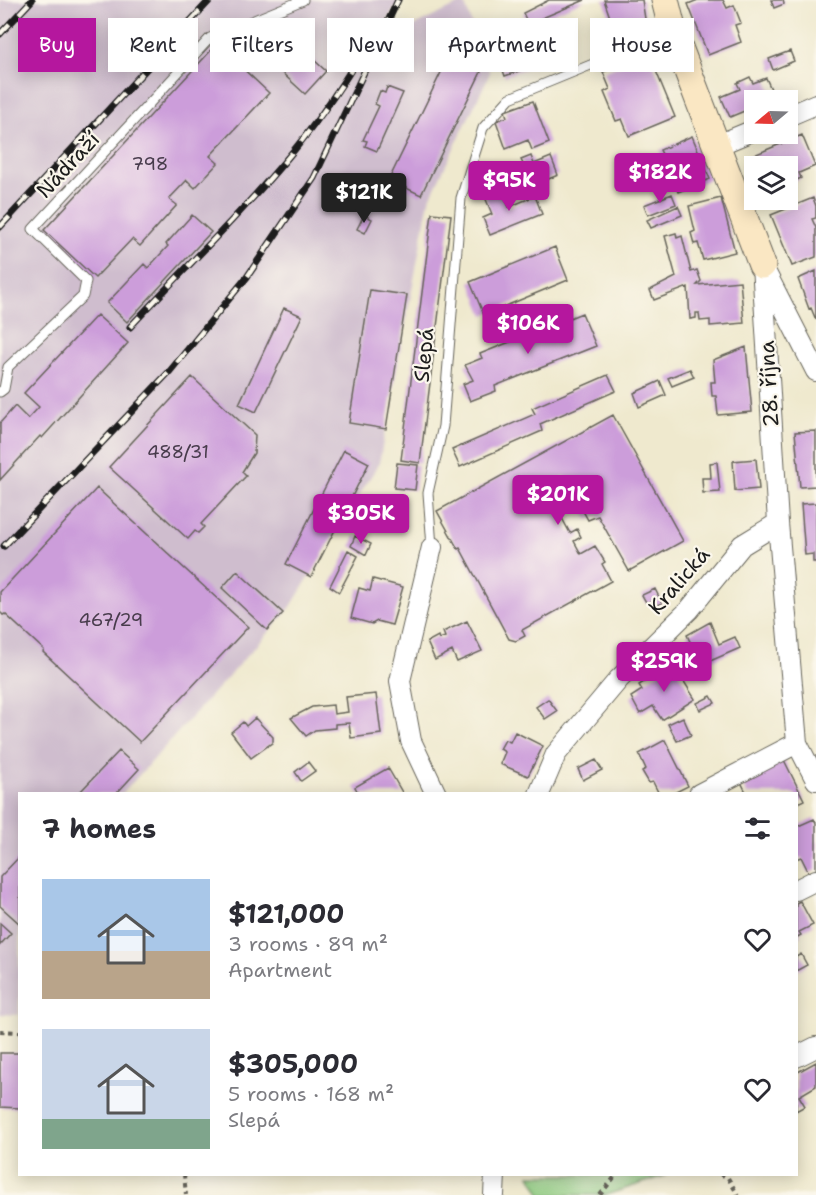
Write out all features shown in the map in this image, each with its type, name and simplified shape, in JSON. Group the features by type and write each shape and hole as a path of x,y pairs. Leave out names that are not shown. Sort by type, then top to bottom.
{"street":[{"name":"28. října","path":"664,0 669,18"},
{"name":"28. října","path":"689,72 762,265 778,523 796,743 816,780"},
{"path":"798,112 816,104"},
{"path":"718,145 744,134"},
{"path":"762,265 816,371"},
{"name":"Kralická","path":"540,792 556,754 619,679 689,610 742,545 778,523"},
{"name":"Slepá","path":"432,547 400,681 411,741 435,792"},
{"path":"703,792 796,743"},
{"path":"798,889 816,880"},
{"path":"798,1057 816,1047"},
{"path":"494,1195 495,1176"}],"lane":[{"name":"Nádraží","path":"0,392 4,389 8,367 83,296 86,281 33,230 210,38 303,0"},
{"name":"Slepá","path":"432,547 428,493 442,426 461,198 483,128 510,98 590,66"}],"path":[{"path":"0,1031 18,1032"},
{"path":"184,1176 186,1195"},
{"path":"600,1195 615,1176"},
{"path":"724,1176 729,1178 738,1195"}],"shaded area":[{"path":"0,0 400,0 389,18 327,18 327,72 414,72 414,26 426,20 426,72 490,73 429,200 379,463 290,608 124,792 18,792 18,1015 0,1014"},
{"path":"464,2 470,18 431,18"}],"green space":[{"path":"531,1176 664,1176 606,1195 541,1195"}],"building":[{"path":"549,0 585,0 542,18 525,18 523,13"},
{"path":"604,0 642,0 645,18 610,18"},
{"path":"698,0 723,0 727,8 734,5 741,23 735,25 741,42 708,55 688,4"},
{"path":"771,0 783,0 784,4 774,8"},
{"path":"790,51 794,61 773,70 769,59"},
{"path":"210,52 210,72 247,72 269,93 210,156 218,163 195,188 187,180 169,199 177,205 140,246 132,239 95,278 44,230 191,72 198,72 198,64"},
{"path":"315,61 326,71 305,94 281,72 315,72"},
{"path":"441,72 481,72 421,195 402,186 396,198 383,192"},
{"path":"504,72 516,72 505,76"},
{"path":"603,72 656,72 675,117 629,136 622,119 616,121 604,92 610,89"},
{"path":"750,77 753,83 766,78 771,90 744,90 744,111 730,117 721,97 740,89 737,83"},
{"path":"387,87 403,93 377,151 365,146 367,141 363,140 379,106 375,104 380,91 385,93"},
{"path":"533,101 549,143 532,150 528,140 506,149 496,121 507,117 505,111"},
{"path":"802,135 815,166 799,173 801,178 798,179 798,156 752,156 780,144 798,144 798,137"},
{"path":"692,136 710,179 678,192 670,173 668,175 664,166 658,168 654,157 662,154 660,150"},
{"path":"531,156 534,164 551,157 558,175 520,191 512,173 525,168 521,160"},
{"path":"502,190 509,207 535,196 542,214 490,235 483,218 492,214 485,197"},
{"path":"672,194 676,204 648,215 644,205"},
{"path":"721,198 735,252 703,260 698,243 694,244 691,233 695,231 689,206"},
{"path":"813,198 816,206 816,218 812,219 816,228 816,257 792,266 771,215 783,210 798,210 798,204"},
{"path":"678,206 682,215 651,228 647,220"},
{"path":"432,213 451,215 420,463 401,460"},
{"path":"192,215 211,232 127,322 107,303 144,264 148,268"},
{"path":"364,215 372,219 365,233 357,229"},
{"path":"676,233 677,238 682,236 691,272 697,270 701,281 697,285 740,281 744,323 710,326 710,320 700,321 699,313 696,313 696,318 690,319 688,287 654,300 650,290 676,277 665,236"},
{"path":"555,247 568,280 484,315 470,282"},
{"path":"816,271 816,320 811,308 809,309 798,279"},
{"path":"370,290 407,295 386,429 349,423"},
{"path":"284,308 302,316 256,412 239,404"},
{"path":"582,313 596,346 495,386 496,391 470,401 463,384 473,380 465,365 482,358 480,354"},
{"path":"97,315 128,343 42,438 40,436 0,480 0,423 15,406 28,419 39,407 24,393"},
{"path":"746,347 752,412 718,415 716,396 712,396 711,382 715,382 713,360"},
{"path":"690,369 694,377 672,386 668,378"},
{"path":"608,375 616,391 540,424 542,431 460,467 452,450 535,414 532,408"},
{"path":"192,377 255,435 254,453 242,472 246,476 201,524 204,527 198,533 195,531 188,539 109,467"},
{"path":"660,381 666,395 639,407 634,393"},
{"path":"613,415 683,541 629,571 598,516 588,520 564,476 549,485 553,492 549,494 570,533 577,529 581,537 574,541 581,554 595,546 605,562 602,564 611,581 522,630 525,636 516,641 509,639 460,548 458,549 437,511"},
{"path":"816,431 816,486 800,487 795,432"},
{"path":"344,450 369,463 311,577 286,564"},
{"path":"756,459 759,489 735,491 733,461"},
{"path":"717,462 720,492 703,493 702,478 711,478 710,463"},
{"path":"397,463 418,465 415,490 394,488"},
{"path":"97,488 248,627 140,742 43,652 44,650 0,612 0,592"},
{"path":"816,503 816,562 813,562 813,554 805,555 801,504"},
{"path":"355,536 371,544 366,555 351,546"},
{"path":"348,550 358,556 339,592 330,586"},
{"path":"237,571 283,613 267,630 222,588"},
{"path":"373,579 403,587 392,625 377,621 372,624 351,618 359,588 370,591"},
{"path":"655,589 662,603 654,606 652,601 647,604 642,595"},
{"path":"467,621 482,651 457,662 452,651 435,660 427,642 438,636 439,639 445,637 443,632"},
{"path":"710,622 719,644 735,637 740,648 701,665 687,635"},
{"path":"673,664 695,699 662,720 653,706 640,714 631,697 642,690 639,685"},
{"path":"376,694 381,734 351,738 349,723 335,724 335,728 315,730 306,736 291,718 312,707 333,705 334,714 348,712 346,697"},
{"path":"711,696 715,703 700,710 697,703"},
{"path":"548,699 557,711 545,719 536,707"},
{"path":"683,717 691,735 677,741 668,724"},
{"path":"255,718 273,737 273,742 251,758 231,732 243,722 246,726"},
{"path":"515,732 543,746 528,776 500,764 505,752 500,749 505,740 510,742"},
{"path":"665,740 688,786 676,792 658,792 653,782 649,783 642,771 646,769 639,754"},
{"path":"119,751 139,769 118,792 80,792"},
{"path":"596,760 602,770 583,780 578,769"},
{"path":"784,760 804,800 798,803 798,792 746,792 741,782"},
{"path":"308,762 315,771 301,781 295,772"},
{"path":"388,768 402,792 358,792 355,787"},
{"path":"814,819 816,823 816,870 809,873 801,857 798,858 798,826"},
{"path":"18,858 18,922 0,906 0,877"},
{"path":"800,901 813,925 799,932 801,935 798,937 798,902"},
{"path":"0,923 11,933 0,945"},
{"path":"801,954 807,965 798,970 798,956"},
{"path":"0,1053 18,1053 18,1108 0,1107"},
{"path":"816,1062 816,1086 799,1096 805,1106 798,1110 798,1072"}],"railway":[{"path":"0,34 32,0"},
{"path":"0,227 210,0"},
{"path":"4,546 170,371 247,277 314,178 398,0"},
{"path":"130,327 276,172 317,120 350,72"}]}
